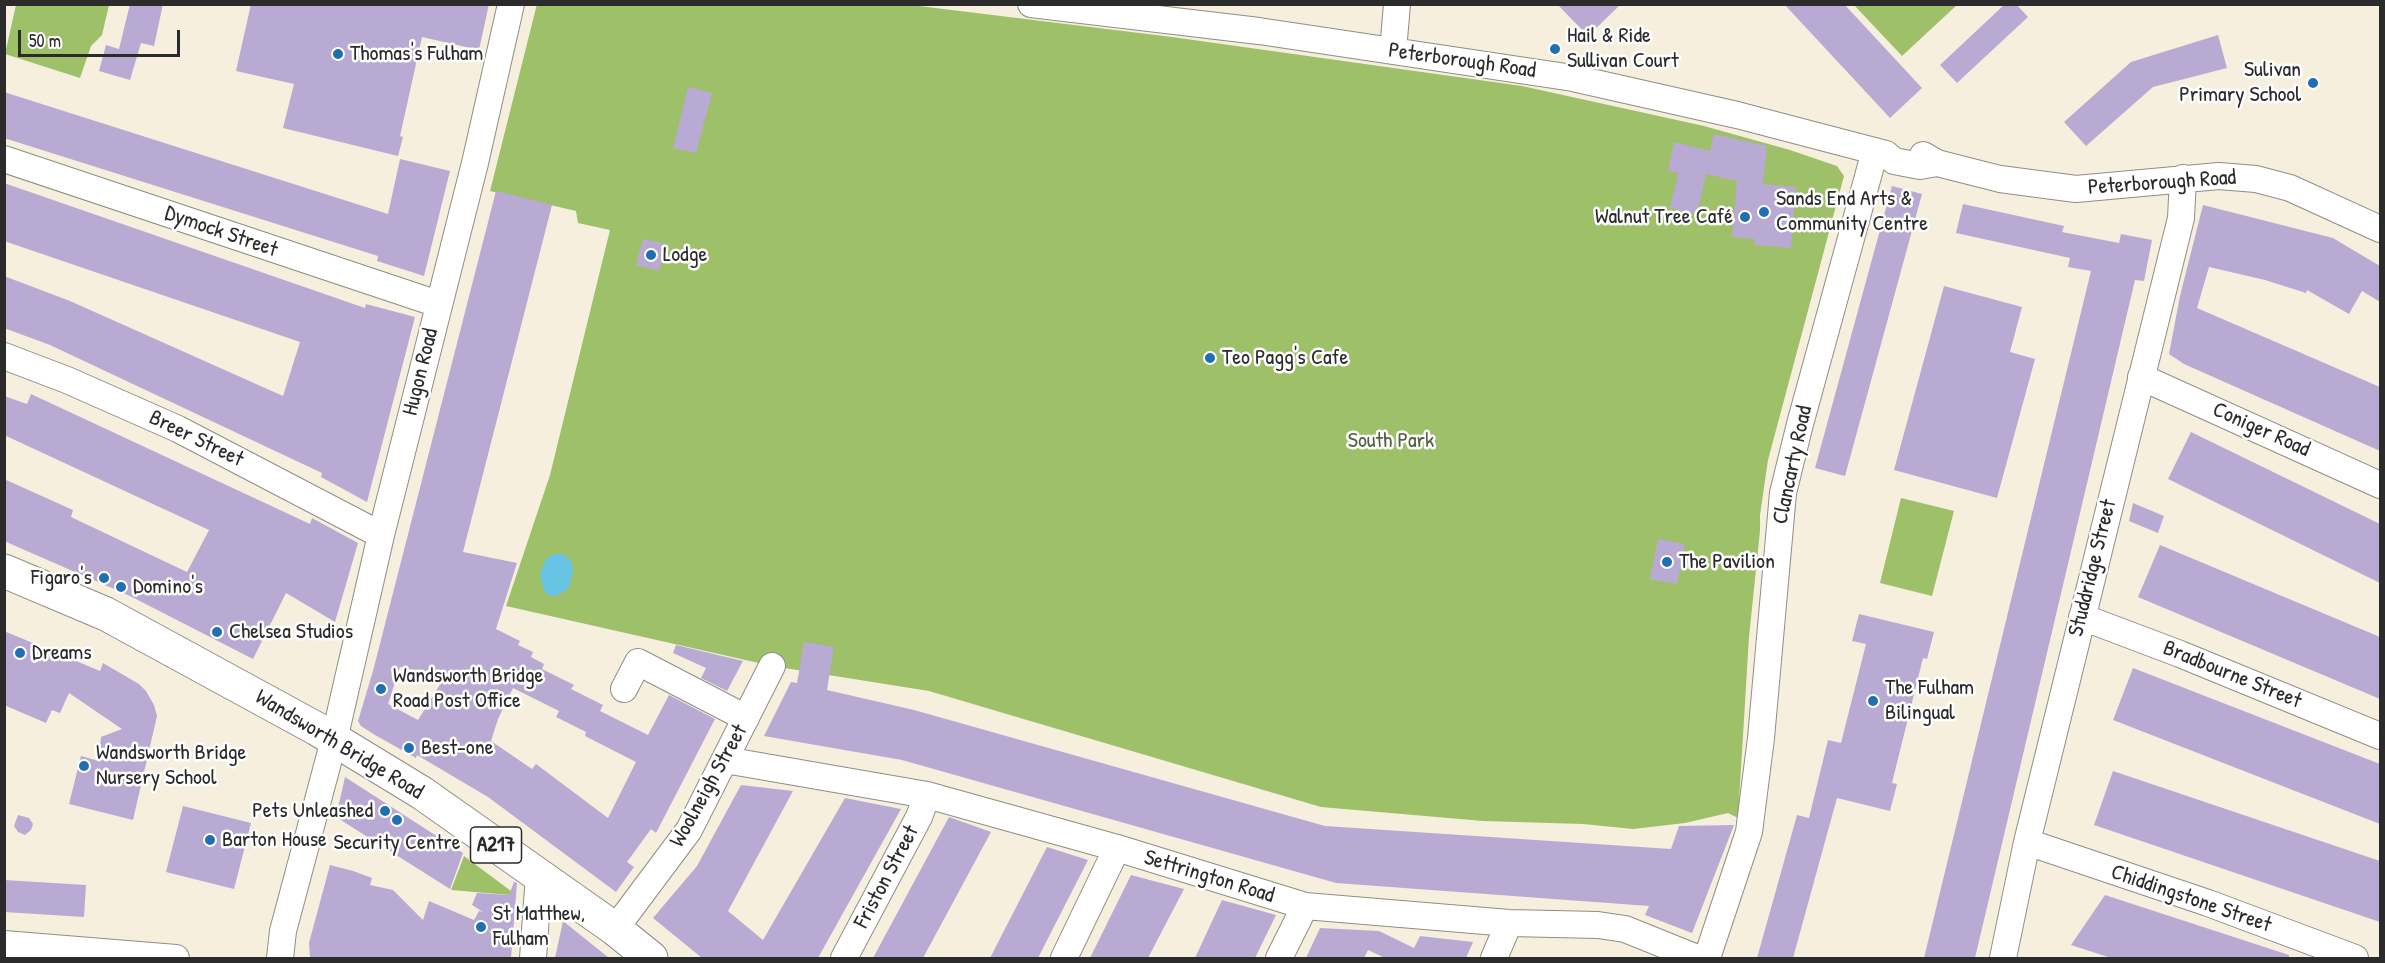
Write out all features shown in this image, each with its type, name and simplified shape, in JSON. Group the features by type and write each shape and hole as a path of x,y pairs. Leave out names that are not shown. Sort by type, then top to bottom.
{"main road":[{"name":"Wandsworth Bridge Road","path":"4,571 106,614 334,740 422,794 615,929 651,958"}],"street":[{"name":"Hugon Road","path":"280,958 283,931 334,740 381,535 438,304 476,163 511,4"},
{"name":"Peterborough Road","path":"1031,4 1259,32 1573,78 1737,115 1880,153 1894,161 1920,166 1937,163 2000,179 2076,189 2183,178 2219,176 2256,179 2290,188 2380,229"},
{"path":"1393,51 1397,4"},
{"name":"Clancarty Road","path":"1707,958 1749,832 1762,727 1783,494 1800,424 1880,153"},
{"name":"Dymock Street","path":"4,159 438,304"},
{"name":"Studdridge Street","path":"2002,958 2027,842 2181,218 2183,178"},
{"name":"Breer Street","path":"4,356 67,380 178,429 381,535"},
{"name":"Coniger Road","path":"2141,377 2380,485"},
{"name":"Bradbourne Street","path":"2082,617 2180,654 2380,736"},
{"path":"624,689 638,662 746,718"},
{"name":"Woolneigh Street","path":"615,929 689,830 772,666"},
{"name":"Settrington Road","path":"725,760 927,795 1117,848 1305,906 1509,923 1598,925 1625,930 1697,958"},
{"name":"Friston Street","path":"843,958 919,817 927,795"},
{"name":"Chiddingstone Street","path":"2027,842 2208,903 2355,958"},
{"path":"1064,958 1117,848"},
{"path":"533,958 539,875"},
{"path":"1279,958 1305,906"},
{"path":"1494,958 1509,923"},
{"path":"4,945 176,958"}],"green space":[{"name":"South Park","path":"537,4 911,5 1172,37 1522,86 1704,126 1837,166 1844,176 1768,460 1760,515 1749,637 1738,818 1728,813 1685,823 1633,829 1583,824 1483,821 1321,807 929,691 772,666 506,606 550,475 610,230 578,223 576,211 490,191"},
{"path":"16,5 109,5 102,35 91,46 80,78 5,54"},
{"path":"1854,5 1957,5 1902,56"},
{"path":"1901,498 1954,511 1932,596 1880,583"},
{"path":"464,856 511,891 510,895 451,890"}],"water":[{"path":"554,554 567,557 572,563 573,572 568,589 554,597 547,594 543,588 540,574 546,559"}],"building":[{"path":"130,4 163,4 154,46 141,43 130,80 99,71 106,45 119,49"},
{"name":"Thomas's Fulham","path":"251,4 489,4 479,50 422,37 400,136 403,137 398,156 283,128 294,84 236,71"},
{"path":"1557,4 1621,4 1588,36"},
{"path":"1784,4 1844,4 1922,88 1890,118"},
{"path":"2005,4 2016,4 2028,17 1957,83 1940,65"},
{"path":"2218,35 2227,68 2153,87 2086,146 2064,122 2131,62"},
{"path":"688,87 712,93 696,153 673,148"},
{"path":"4,92 388,214 400,159 450,171 424,276 377,261 378,256 4,138"},
{"name":"Sands End Arts & Community Centre","path":"1714,134 1767,146 1763,184 1796,187 1791,248 1754,245 1755,239 1732,237 1737,181 1706,174 1697,214 1670,208 1678,173 1668,171 1674,142 1710,151"},
{"path":"4,183 365,308 366,304 415,317 367,502 321,477 322,473 50,345 4,328 4,276 70,301 283,396 300,342 4,241"},
{"path":"1892,186 1922,194 1845,476 1815,468"},
{"path":"496,191 552,205 463,552 517,563 496,629 520,641 518,645 533,652 531,657 544,664 542,669 574,685 571,689 603,705 600,711 648,735 669,695 715,719 656,833 651,829 627,862 634,867 616,892 488,797 417,755 416,758 361,726 358,721 373,671","holes":["400,667 444,678 418,720 388,704","513,688 559,711 556,717 586,732 585,736 636,762 608,818 536,764 532,769 491,741 498,719"]},
{"path":"1963,204 2064,226 2062,232 2119,243 2121,234 2152,240 2144,281 2135,280 1975,958 1924,958 2091,271 2068,267 2070,258 1956,233"},
{"path":"2203,205 2333,238 2380,266 2380,302 2362,291 2349,314 2307,290 2306,293 2265,280 2209,267 2197,308 2380,387 2380,451 2184,364 2169,354 2180,296"},
{"name":"Lodge","path":"643,239 666,244 659,271 636,265"},
{"path":"1944,286 2022,307 2010,352 2035,359 1997,498 1894,470"},
{"path":"31,394 310,524 312,518 358,543 335,622 286,593 253,659 130,596 4,541 4,479 73,510 71,517 187,572 209,530 4,435 4,396 27,404"},
{"path":"2191,432 2380,524 2380,583 2168,479"},
{"path":"2133,503 2164,516 2158,533 2129,521"},
{"name":"The Pavilion","path":"1658,539 1685,544 1677,584 1650,579"},
{"path":"2160,545 2380,637 2380,699 2138,597"},
{"path":"1859,614 1934,632 1927,659 1923,658 1892,783 1897,784 1890,811 1837,798 1793,958 1757,958 1797,815 1809,818 1828,740 1841,743 1866,644 1852,641"},
{"path":"4,631 100,671 103,663 139,684 146,691 157,716 133,820 69,804 81,756 99,761 101,737 122,729 69,693 60,713 52,710 46,723 4,705"},
{"path":"804,642 834,647 827,690 914,710 1325,826 1671,849 1679,826 1734,825 1692,933 1645,915 1649,906 1336,883 902,760 764,736 791,682 797,683"},
{"path":"676,645 743,661 727,691 701,678 706,668 673,653"},
{"path":"2133,668 2380,764 2380,824 2113,720"},
{"path":"2113,771 2380,861 2380,922 2094,825"},
{"path":"345,777 463,853 450,889 336,817"},
{"path":"741,785 793,791 728,911 763,940 845,798 901,809 818,958 702,958 653,918 697,866"},
{"name":"Barton House","path":"183,806 251,823 234,889 166,872"},
{"path":"18,815 29,818 33,824 31,830 25,835 18,832 14,826"},
{"path":"949,817 991,832 923,958 873,958"},
{"path":"1047,847 1088,860 1038,958 990,958"},
{"path":"330,865 372,878 370,885 393,890 423,920 429,901 474,920 479,911 483,912 472,905 477,893 509,895 514,882 517,883 511,958 310,958 309,943"},
{"path":"1131,875 1184,889 1148,958 1090,958"},
{"path":"4,880 86,885 84,917 4,912"},
{"path":"2105,895 2289,955 2289,958 2111,958 2071,945"},
{"path":"1222,900 1276,915 1255,958 1195,958"},
{"path":"563,921 609,958 555,958"},
{"path":"1320,928 1379,931 1414,948 1420,936 1473,942 1466,958 1385,958 1368,950 1364,958 1306,958"}],"place":[{"name":"Hail & Ride Sullivan Court","path":"1555,49"},
{"name":"Thomas's Fulham","path":"338,54"},
{"name":"Sulivan Primary School","path":"2313,83"},
{"name":"Sands End Arts & Community Centre","path":"1764,212"},
{"name":"Walnut Tree Café","path":"1745,217"},
{"name":"Lodge","path":"651,255"},
{"name":"Teo Pagg's Cafe","path":"1210,358"},
{"name":"The Pavilion","path":"1667,562"},
{"name":"Figaro's","path":"104,578"},
{"name":"Domino's","path":"121,587"},
{"name":"Chelsea Studios","path":"217,632"},
{"name":"Dreams","path":"20,653"},
{"name":"Wandsworth Bridge Road Post Office","path":"381,689"},
{"name":"The Fulham Bilingual","path":"1873,701"},
{"name":"Best-one","path":"409,748"},
{"name":"Wandsworth Bridge Nursery School","path":"84,766"},
{"name":"Pets Unleashed","path":"385,811"},
{"name":"Security Centre","path":"397,820"},
{"name":"Barton House","path":"210,840"},
{"name":"St Matthew, Fulham","path":"481,927"}]}
